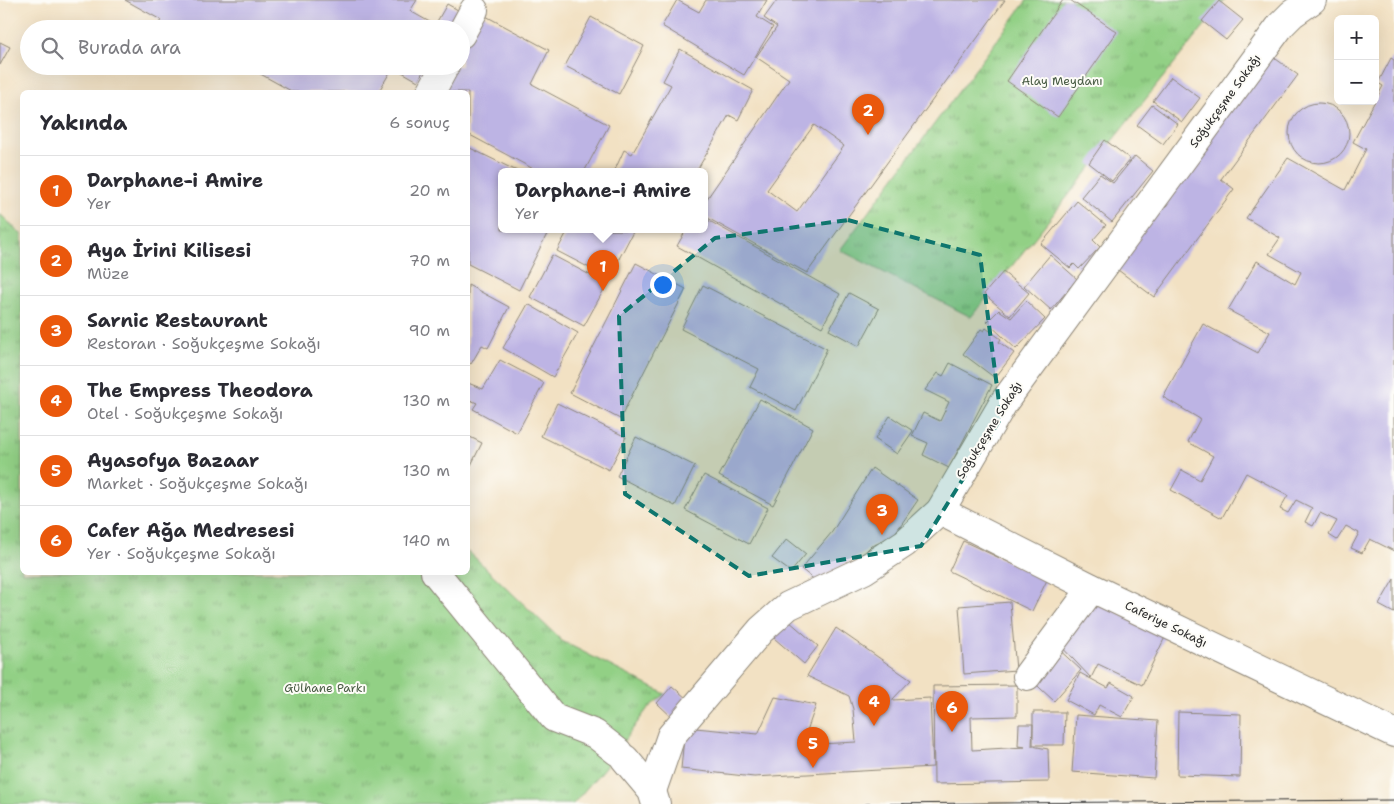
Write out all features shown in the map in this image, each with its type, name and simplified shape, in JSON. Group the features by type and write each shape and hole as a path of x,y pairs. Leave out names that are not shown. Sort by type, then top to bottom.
{"street":[{"name":"Soğukçeşme Sokağı","path":"654,797 671,736 761,630 788,606 864,570 905,543 940,511 1004,402 1281,24 1312,0"},
{"path":"469,20 474,10"},
{"path":"432,90 440,75"},
{"name":"Caferiye Sokağı","path":"940,511 1092,588 1394,733"},
{"path":"437,575 554,718 595,734 621,756 654,797"},
{"path":"1027,676 1092,588"}],"highlighted area":[{"path":"848,220 980,255 1001,418 921,546 749,576 625,494 619,316 715,238"}],"green space":[{"name":"Alay Meydanı","path":"1027,0 1225,0 971,317 840,250"},
{"name":"Gülhane Parkı","path":"0,214 20,233 20,575 470,575 470,553 562,641 665,694 648,708 604,768 573,804 0,804"}],"building":[{"path":"125,0 417,0 410,11 426,20 161,20"},
{"path":"677,0 699,12 706,0 767,0 757,17 773,27 744,75 662,26"},
{"path":"777,0 1005,0 807,273 708,218 708,197 789,79 756,57 777,27 764,18","holes":["814,125 844,146 797,212 767,190"]},
{"path":"1063,0 1070,0 1117,32 1058,117 1007,81"},
{"path":"1219,1 1243,20 1226,40 1202,21"},
{"path":"447,4 458,10 452,20 438,20"},
{"path":"480,13 549,50 532,84 609,125 586,168 532,168 470,135 470,90 441,90 448,75 470,75 470,33"},
{"path":"591,17 644,46 619,94 565,66"},
{"path":"0,42 10,47 0,65"},
{"path":"680,49 753,90 738,120 729,115 698,168 616,168 624,150 632,154 671,85 663,81"},
{"path":"1265,51 1298,75 1221,179 1234,189 1154,297 1110,264"},
{"path":"1391,58 1394,60 1394,551 1370,539 1362,553 1351,548 1359,533 1346,526 1337,540 1329,535 1337,521 1320,513 1313,526 1305,522 1312,508 1296,500 1288,513 1280,509 1288,495 1246,473 1222,518 1171,490 1182,470 1200,480 1213,456 1188,442 1200,419 1163,397 1203,324 1258,353 1270,332 1228,310 1257,261 1295,284 1301,272 1269,254 1280,238 1246,218 1288,158 1345,190 1366,149 1353,142 1373,105 1379,105 1379,93 1383,86 1379,84"},
{"path":"262,75 388,75 380,90 289,90"},
{"path":"407,75 421,75 418,81"},
{"path":"1171,77 1200,98 1182,122 1153,101"},
{"path":"1319,103 1336,108 1344,116 1349,133 1344,150 1336,158 1319,163 1302,158 1294,150 1289,133 1294,116 1302,108"},
{"path":"1152,105 1178,124 1163,144 1137,125"},
{"path":"1105,140 1130,159 1112,181 1089,163"},
{"path":"470,148 511,168 498,168 498,233 548,233 519,290 470,265"},
{"path":"1135,156 1153,171 1112,222 1081,197 1100,174 1113,183"},
{"path":"1077,201 1106,225 1093,240 1100,247 1079,269 1074,264 1070,268 1041,244"},
{"path":"708,220 840,294 822,327 677,246 684,233 708,233"},
{"path":"566,233 632,233 609,278 557,251"},
{"path":"552,255 607,284 584,326 530,297"},
{"path":"1050,255 1077,279 1051,310 1024,286"},
{"path":"636,263 686,289 620,419 570,393"},
{"path":"1003,272 1029,293 1010,316 984,294"},
{"path":"703,285 827,349 796,411 750,387 759,369 681,329"},
{"path":"470,286 509,307 488,348 482,345 471,364"},
{"path":"849,293 879,309 859,346 829,330"},
{"path":"1026,301 1045,319 1016,349 987,322 999,310 1011,318"},
{"path":"528,304 578,333 553,377 503,348"},
{"path":"986,328 1001,339 999,342 1014,353 995,378 963,354 981,329 984,331"},
{"path":"500,360 544,383 517,433 473,409 477,403 470,400 470,384 483,389"},
{"path":"950,363 992,385 949,468 923,455 928,443 912,436 923,413 940,421 949,402 925,390 938,373 943,376"},
{"path":"760,399 813,428 773,505 719,476"},
{"path":"557,403 626,437 609,470 541,436"},
{"path":"890,416 913,431 897,454 875,439"},
{"path":"470,437 482,443 470,464"},
{"path":"636,437 695,466 675,506 617,476"},
{"path":"872,468 918,500 891,539 871,546 864,553 816,581 801,569 832,532"},
{"path":"704,475 768,508 749,544 685,510"},
{"path":"787,539 806,554 791,572 772,558"},
{"path":"963,541 1047,580 1032,611 949,571"},
{"path":"1394,579 1394,613 1379,605"},
{"path":"1090,599 1166,635 1142,685 1098,664 1091,678 1057,642"},
{"path":"1010,602 1016,670 964,674 959,606"},
{"path":"782,615 818,646 804,664 767,632"},
{"path":"836,628 911,680 892,700 930,698 933,767 754,777 681,769 685,727 758,734 775,697 816,705 802,745 856,742 853,709 849,696 807,676"},
{"path":"1055,646 1081,670 1054,701 1027,676"},
{"path":"1080,673 1108,688 1111,683 1134,696 1122,717 1099,705 1094,715 1066,700"},
{"path":"1017,685 1017,716 971,717 972,750 1025,747 1018,746 1019,724 1033,724 1032,746 1048,749 1049,782 934,784 933,686"},
{"path":"672,686 693,704 677,722 657,703"},
{"path":"1033,712 1065,712 1064,745 1033,745"},
{"path":"1178,712 1241,714 1240,777 1177,775"},
{"path":"1076,715 1158,721 1154,778 1072,772"}],"tram line":[{"path":"866,804 1394,800"}],"place":[{"name":"Aya İrini Kilisesi","path":"868,135"},
{"name":"Darphane-i Amire","path":"603,291"},
{"name":"Sarnic Restaurant","path":"882,535"},
{"name":"The Empress Theodora","path":"874,726"},
{"name":"Cafer Ağa Medresesi","path":"952,732"},
{"name":"Ayasofya Bazaar","path":"813,768"}]}
